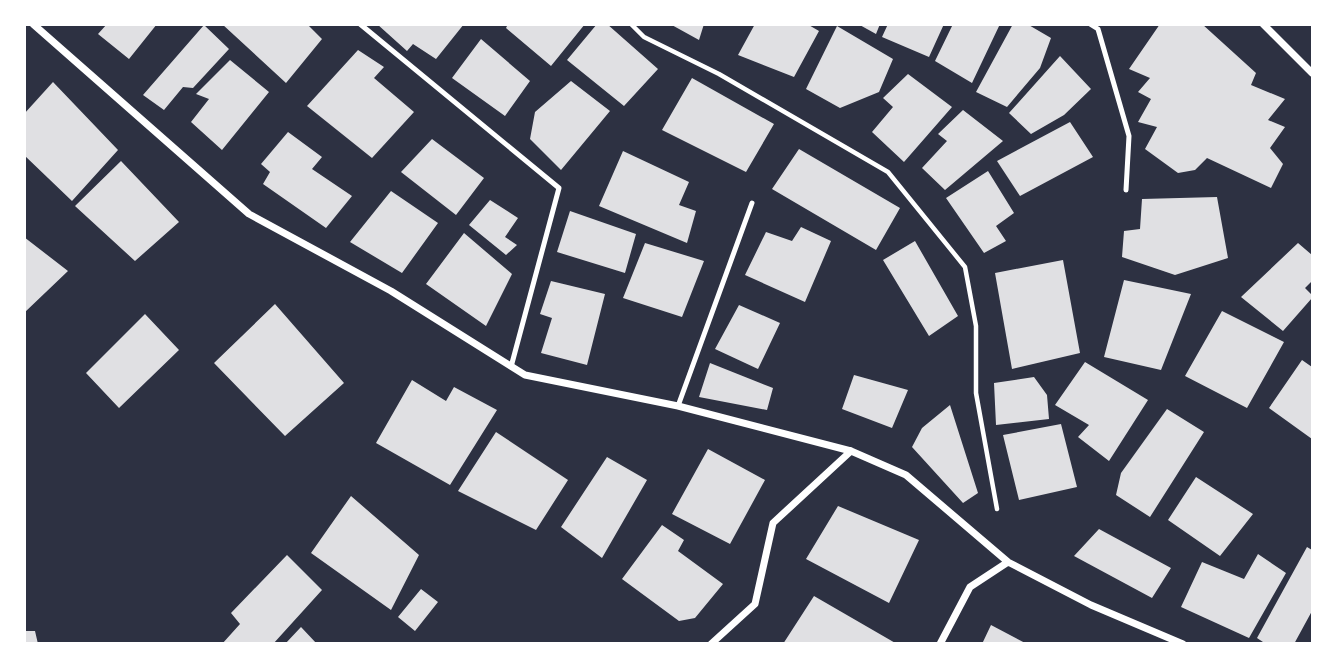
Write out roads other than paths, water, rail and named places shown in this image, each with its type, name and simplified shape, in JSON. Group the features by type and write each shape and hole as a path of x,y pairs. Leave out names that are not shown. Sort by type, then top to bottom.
{"street":[{"path":"33,24 249,214 391,291 525,376 678,406 851,451 906,475 1008,562 1091,605 1183,643"},
{"path":"1263,24 1312,73"},
{"path":"711,643 755,604 773,523 851,451"},
{"path":"940,643 970,587 1008,562"}],"lane":[{"path":"360,24 559,188 511,367"},
{"path":"1090,24 1098,29 1129,136 1126,190"},
{"path":"678,406 752,203"}]}
